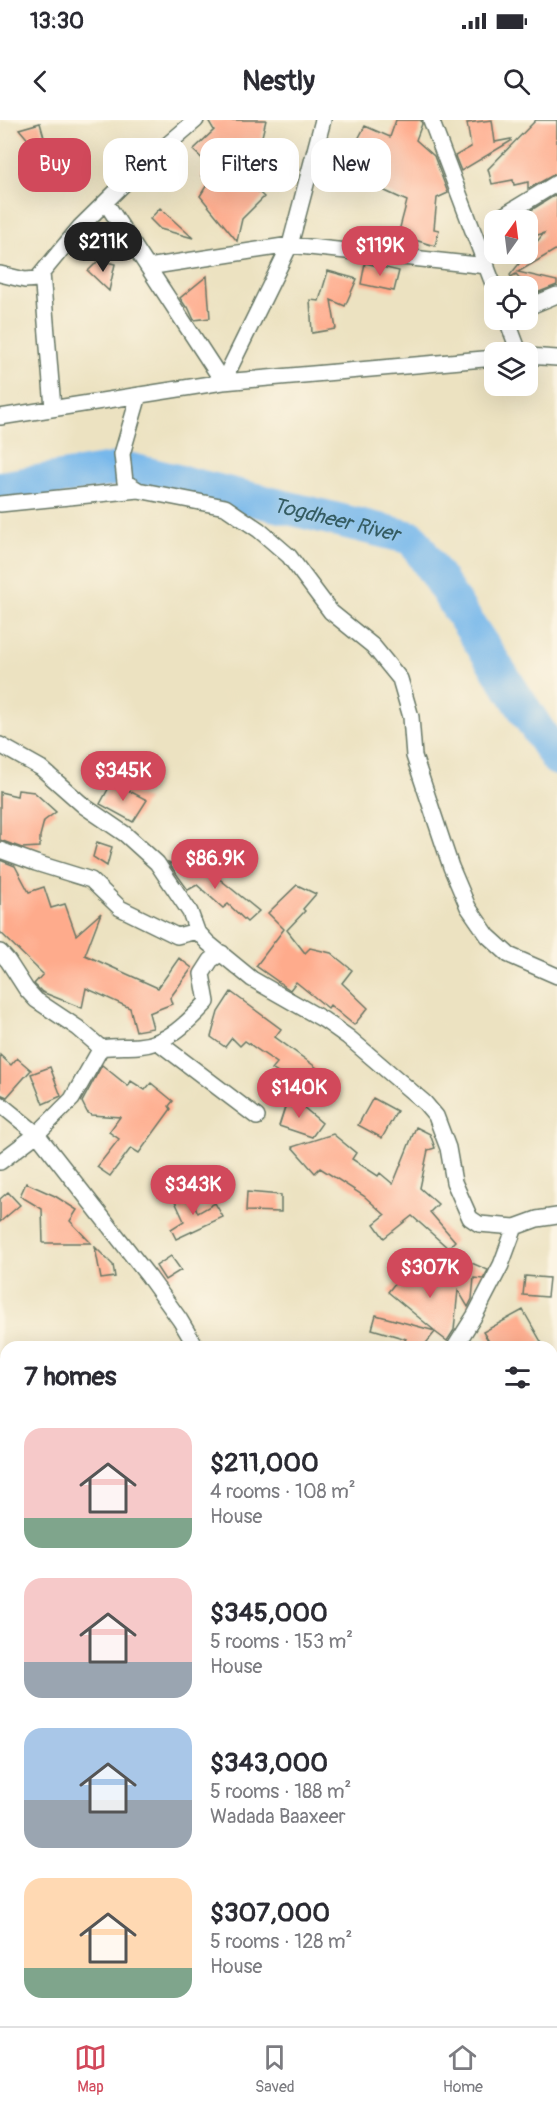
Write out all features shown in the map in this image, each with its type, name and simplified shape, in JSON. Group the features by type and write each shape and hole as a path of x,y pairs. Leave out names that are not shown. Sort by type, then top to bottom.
{"street":[{"path":"0,274 37,279 80,227 138,170 195,120"},
{"path":"223,382 290,245 323,120"},
{"path":"431,120 490,276"},
{"path":"513,210 557,183"},
{"path":"106,202 223,382"},
{"path":"474,233 484,227"},
{"path":"148,267 290,245 487,266"},
{"path":"42,273 53,408"},
{"path":"538,302 557,294"},
{"path":"538,357 557,358"},
{"path":"0,417 223,382 484,359"},
{"path":"138,490 125,482 122,454 139,395"},
{"path":"0,504 138,490 225,507 259,530 289,556 331,612 373,646 400,679 411,717 414,756 451,867 468,907 488,936 509,955 557,976"},
{"path":"0,745 41,768 84,806 125,834 157,863 190,912 197,931 208,943 252,979 324,1020 348,1037 425,1103 436,1116 448,1148 454,1182 470,1218 479,1224 515,1227 537,1219 557,1216"},
{"path":"0,850 91,880 120,908 177,936 197,931"},
{"path":"0,952 26,990 36,1000 101,1048 122,1045 138,1046 158,1042 175,1032 207,1002 202,974 211,960 222,953"},
{"path":"158,1042 257,1117"},
{"path":"0,1162 37,1134 72,1099 101,1048"},
{"path":"0,1104 37,1134 180,1320 192,1341"},
{"path":"459,1341 501,1265 515,1227"}],"building":[{"path":"208,120 266,120 262,138 206,138 214,130"},
{"path":"396,120 421,120 422,124 416,140 434,156 448,193 437,198 434,229 439,230 435,246 398,235 407,201 387,192 391,192 391,138 359,138 365,126 390,137"},
{"path":"492,120 495,142 511,139 511,141 461,171 455,156 471,147 467,123"},
{"path":"536,120 557,120 557,173 528,189 528,182 514,185 513,180 492,184 488,169"},
{"path":"40,123 44,138 27,138 19,129"},
{"path":"200,143 200,157 193,150"},
{"path":"202,192 259,192 264,197 242,219 237,241 200,196"},
{"path":"557,194 557,249 538,260 538,240 544,233 538,235 538,210 531,210"},
{"path":"160,208 193,238 160,229 150,219"},
{"path":"99,260 115,264 109,291 88,271"},
{"path":"365,263 399,271 394,291 361,284"},
{"path":"519,264 532,264 518,272 535,276 518,276 516,274 510,275"},
{"path":"328,271 357,279 345,306 331,300 336,329 312,333 310,300 319,301"},
{"path":"207,276 210,318 194,320 188,307 180,298"},
{"path":"538,277 557,281 557,285 538,292"},
{"path":"112,782 147,800 133,822 100,804"},
{"path":"18,790 34,792 56,812 44,821 40,847 22,848 0,840 0,792 17,796"},
{"path":"97,842 112,847 107,866 93,857"},
{"path":"0,860 15,866 29,892 44,887 51,908 65,904 76,935 101,913 85,955 158,988 179,958 192,968 170,998 172,1004 149,1013 153,1028 136,1031 130,1008 86,988 82,1008 42,992 34,984 43,974 0,932"},
{"path":"168,862 212,873 259,911 247,922 228,904 223,908 197,885 188,890"},
{"path":"297,885 316,894 303,909 305,911 287,930 305,953 310,948 331,953 352,970 342,983 368,1008 354,1025 330,1005 328,1008 296,982 290,990 256,966 284,929 268,913"},
{"path":"231,992 281,1029 275,1037 339,1084 321,1104 289,1087 291,1082 272,1069 277,1063 245,1041 240,1046 232,1038 225,1047 211,1037 218,1012"},
{"path":"0,1055 11,1065 17,1058 31,1070 7,1097 0,1094"},
{"path":"102,1065 128,1086 131,1081 145,1090 151,1083 173,1101 169,1106 171,1109 139,1153 131,1148 110,1176 97,1167 119,1139 109,1132 120,1117 91,1115 82,1102"},
{"path":"50,1067 61,1096 43,1104 31,1074"},
{"path":"289,1095 322,1123 312,1137 279,1126"},
{"path":"373,1098 397,1111 382,1138 358,1125"},
{"path":"416,1127 430,1134 435,1148 428,1150 420,1188 438,1204 430,1212 455,1241 448,1248 412,1216 384,1238 374,1224 385,1215 364,1196 320,1168 315,1173 292,1147 333,1134 356,1153 352,1159 378,1176 380,1173 393,1184"},
{"path":"26,1183 55,1196 77,1210 70,1221 91,1243 43,1243 42,1209 20,1196"},
{"path":"188,1191 198,1213 215,1203 223,1217 176,1239 171,1229 184,1221 173,1197"},
{"path":"8,1192 20,1205 0,1222 0,1199"},
{"path":"247,1192 281,1195 281,1212 246,1211"},
{"path":"95,1247 113,1265 115,1277 101,1279"},
{"path":"444,1251 488,1270 483,1279 474,1278 472,1299 468,1307 458,1290 454,1330 447,1341 435,1332 428,1341 404,1341 406,1339 372,1329 376,1315 435,1331 388,1292 416,1257 463,1273"},
{"path":"171,1256 181,1270 165,1280 156,1266"},
{"path":"525,1276 549,1278 547,1297 523,1295"},
{"path":"523,1310 541,1341 489,1341 483,1332"}],"waterway":[{"name":"Togdheer River","path":"0,488 123,468 412,538 557,759"}]}
